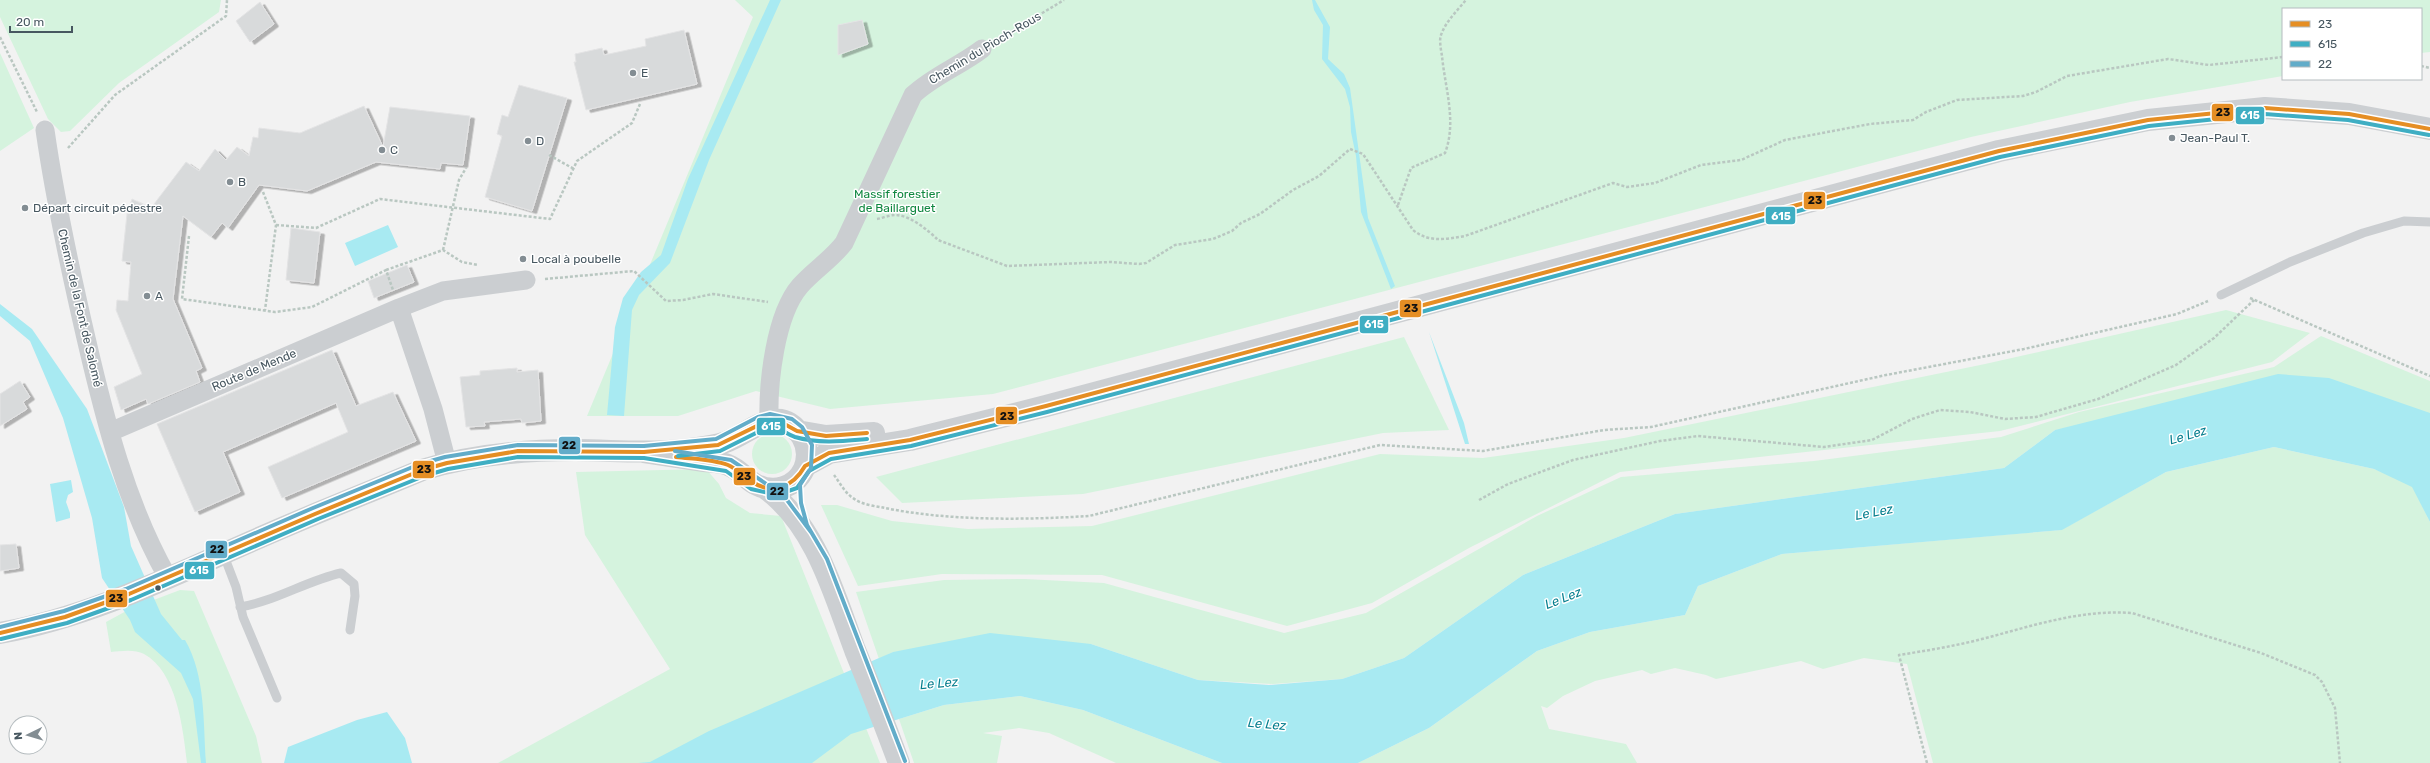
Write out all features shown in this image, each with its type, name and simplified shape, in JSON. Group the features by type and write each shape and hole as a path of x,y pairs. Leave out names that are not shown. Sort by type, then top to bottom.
{"main road":[{"path":"765,488 786,487 800,474 829,453 910,440 1008,416 1999,151 2148,120 2265,108 2349,114 2430,129"},
{"path":"0,633 23,629 99,606 422,470 446,463 518,452 576,450 644,452 718,445 760,424 789,424 797,430 826,436 926,429 1008,416"},
{"path":"797,430 806,447 795,504 801,527"},
{"path":"644,452 728,465 754,484 765,488 780,500 801,527 821,561 896,755"}],"street":[{"name":"Chemin du Pioch-Rous","path":"760,424 768,401 772,367 791,300 800,286 834,256 844,243 913,95 927,82 965,62 982,49"},
{"name":"Chemin de la Font de Salomé","path":"45,130 49,160 70,268 110,432 154,553 168,578"},
{"name":"Route de Mende","path":"110,432 396,299 526,280"},
{"path":"396,299 434,408 446,463"}],"lane":[{"path":"2221,295 2290,262 2363,233 2404,221 2430,222"},
{"path":"223,553 236,587 243,617 277,698"},
{"path":"240,607 262,603 319,578 341,573 354,584 355,596 350,630"}],"path":[{"path":"49,160 68,148 115,95 226,16 227,0"},
{"name":"Chemin du Pioch-Rous","path":"982,49 1064,0"},
{"path":"1398,206 1412,168 1445,153 1450,140 1451,118 1444,84 1440,36 1448,22 1466,0"},
{"path":"0,37 45,130"},
{"path":"856,216 878,219 895,215 906,217 930,231 938,240 1006,266 1111,262 1139,264 1146,263 1175,245 1213,239 1232,231 1241,223 1260,214 1293,190 1319,176 1350,149 1363,154 1413,230 1421,236 1430,239 1465,236 1613,183 1627,186 1655,183 1701,165 1741,160 1785,140 1870,124 1913,120 1926,112 1957,100 2023,96 2036,92 2067,76 2168,59 2209,65 2282,57"},
{"path":"276,225 316,228 380,199 550,219 577,161 632,123 640,104"},
{"path":"550,155 574,169"},
{"path":"443,250 454,207 458,180 466,168"},
{"path":"263,192 276,225 265,310"},
{"path":"188,236 182,299 275,312 312,307 386,270 443,250"},
{"path":"443,250 462,262 482,266"},
{"path":"386,270 396,299"},
{"path":"526,280 634,271 666,300 683,300 713,294 781,304 791,300"},
{"path":"832,472 853,498 862,503 898,511 947,516 1056,518 1089,516 1380,445 1483,451 1604,430 1651,427 1886,375 2024,349 2177,314 2221,295 2254,300 2430,376"},
{"path":"1478,500 1508,484 1573,460 1660,441 1706,436 1730,437 1800,447 1824,448 1872,440 1912,419 1940,410 1970,412 1998,419 2019,420 2036,417 2098,399 2176,365 2214,338 2254,300"},
{"path":"1926,763 1899,655 1973,641 2076,614 2120,612 2132,612 2261,653 2315,675 2332,699 2335,708 2340,763"}],"green space":[{"path":"0,0 221,0 219,12 119,83 70,131 61,132 48,119 0,17"},
{"name":"Massif forestier de Baillarguet","path":"735,0 2430,0 2430,52 2422,53 2422,8 2282,8 2282,76 2130,102 1971,137 993,394 830,409 756,391 678,416 587,416 753,17"},
{"path":"0,53 34,128 0,151"},
{"path":"2226,310 2310,333 2272,362 2000,431 1620,472 1469,548 1372,603 1287,626 1102,575 942,574 858,586 821,505 837,505 892,521 968,529 1092,526 1380,454 1483,458 1624,438 1985,364"},
{"path":"2321,336 2430,381 2430,413 2055,430 2004,468 1675,514 1523,575 1404,658 1342,679 1273,684 1198,680 1091,644 893,652 879,659 856,592 944,580 1025,579 1104,583 1284,633 1366,613 1537,516 1621,477 1814,461 2001,437 2079,412 2274,367"},
{"path":"1404,337 1449,430 1383,433 1083,494 902,503 876,477"},
{"path":"776,434 783,437 789,443 792,454 791,462 783,471 776,474 768,474 761,471 753,462 752,450 755,443 764,435"},
{"path":"2274,447 2374,469 2411,483 2430,522 2430,763 1933,763 1907,664 1864,658 1823,669 1801,661 1716,679 1706,675 1675,668 1651,674 1642,670 1595,681 1563,696 1547,708 1541,706 1549,729 1626,744 1637,763 1358,763 1429,728 1537,651 1590,632 1685,615 1698,586 1782,554 2061,530 2166,472"},
{"path":"706,469 719,484 726,498 750,513 781,516 880,763 498,763 670,669 585,535 576,472"},
{"path":"180,590 194,591 256,736 262,763 187,763 183,734 176,702 171,687 164,674 155,662 140,652 111,652 106,622 130,609"},
{"path":"1020,696 1083,710 1222,763 1116,763 1049,733 1019,728 983,733 1002,736 997,763 914,763 899,719 944,705"}],"water":[{"path":"770,0 781,0 709,160 670,263 639,295 632,310 624,416 607,415 615,327 623,298 641,272 661,255 688,179"},
{"path":"1312,0 1315,0 1330,27 1328,59 1344,74 1350,88 1368,218 1395,286 1391,289 1361,212 1356,156 1351,132 1350,107 1345,89 1322,59 1323,25 1314,10"},
{"path":"388,225 398,247 355,266 345,243"},
{"path":"0,304 32,329 87,409 124,507 131,546 161,614 182,640 185,640 192,654 200,684 204,716 206,763 201,763 193,699 181,673 135,632 130,620 102,578 92,518 63,418 30,341 0,316"},
{"path":"1429,332 1464,423 1469,444 1465,444"},
{"name":"Le Lez","path":"2278,374 2329,378 2430,413 2430,522 2412,487 2374,469 2274,447 2166,472 2062,530 1782,554 1698,586 1685,615 1590,632 1537,651 1429,728 1358,763 1222,763 1083,710 1020,696 944,705 851,734 812,763 638,763 650,762 709,731 893,652 990,633 1091,644 1198,680 1269,685 1342,679 1404,658 1523,575 1675,514 2004,468 2055,430"},
{"path":"71,480 73,492 68,495 66,502 70,513 70,518 56,522 50,484"},
{"path":"387,712 405,738 412,763 284,763 288,747 357,720"}],"building":[{"path":"260,2 274,24 250,42 236,21"},
{"path":"862,20 868,44 838,55 838,25"},
{"name":"E","path":"684,30 697,84 586,110 574,62 576,62 575,54 602,48 604,55 646,46 645,39"},
{"name":"D","path":"519,85 567,98 532,211 485,197 502,136 497,134 502,115 508,117"},
{"path":"364,106 383,147 390,107 470,116 463,165 441,163 440,169 376,162 307,191 259,185 228,228 222,223 211,237 183,216 173,299 202,368 196,371 200,382 148,404 146,399 121,410 114,387 142,374 116,310 117,300 128,301 131,262 122,261 127,214 132,199 151,208 186,162 199,171 215,149 226,160 237,147 249,156 253,137 258,138 259,128 300,133"},
{"path":"291,228 320,232 314,283 286,280"},
{"path":"407,265 414,282 374,298 368,281"},
{"path":"332,350 356,406 393,392 416,441 282,498 268,467 348,432 336,403 223,452 240,492 195,512 157,424"},
{"path":"517,368 517,372 538,370 541,421 522,423 521,419 484,422 485,426 466,427 460,377 480,375 480,371"},
{"path":"20,381 30,397 23,402 27,409 0,426 0,394"},
{"path":"16,544 19,568 0,571 0,545"}],"transit line":[{"name":"23","path":"805,466 829,453 910,440 1046,406 1999,151 2148,120 2265,108 2349,114 2430,129"},
{"name":"615","path":"1,639 67,623 131,600 318,519 424,476 448,469 518,457 644,458 726,471 751,489 777,495 797,488 809,471 831,459 911,446 1047,412 2000,157 2149,126 2265,114 2348,120 2429,135"},
{"name":"22","path":"0,627 64,611 126,589 313,508 420,464 445,457 518,445 644,446 716,439 758,417 770,414 792,419 802,427 812,445 811,468 800,485 801,503 807,525 827,559 905,761"},
{"name":"23","path":"0,633 65,617 129,594 315,514 422,470 447,463 518,451 644,452 718,445 769,420 779,421 797,431 826,436 867,433"},
{"name":"615","path":"678,456 720,451 770,426 795,437 813,441 849,441 867,439"},
{"name":"22","path":"675,451 731,460 784,496 811,532"},
{"name":"23","path":"676,457 709,460 728,465 759,486 767,488 781,487 788,484 805,466"}],"place":[{"name":"E","path":"633,73"},
{"name":"Jean-Paul T.","path":"2172,138"},
{"name":"D","path":"528,141"},
{"name":"C","path":"382,150"},
{"name":"B","path":"230,182"},
{"name":"Départ circuit pédestre","path":"25,208"},
{"name":"Local à poubelle","path":"523,259"},
{"name":"A","path":"147,296"}]}
